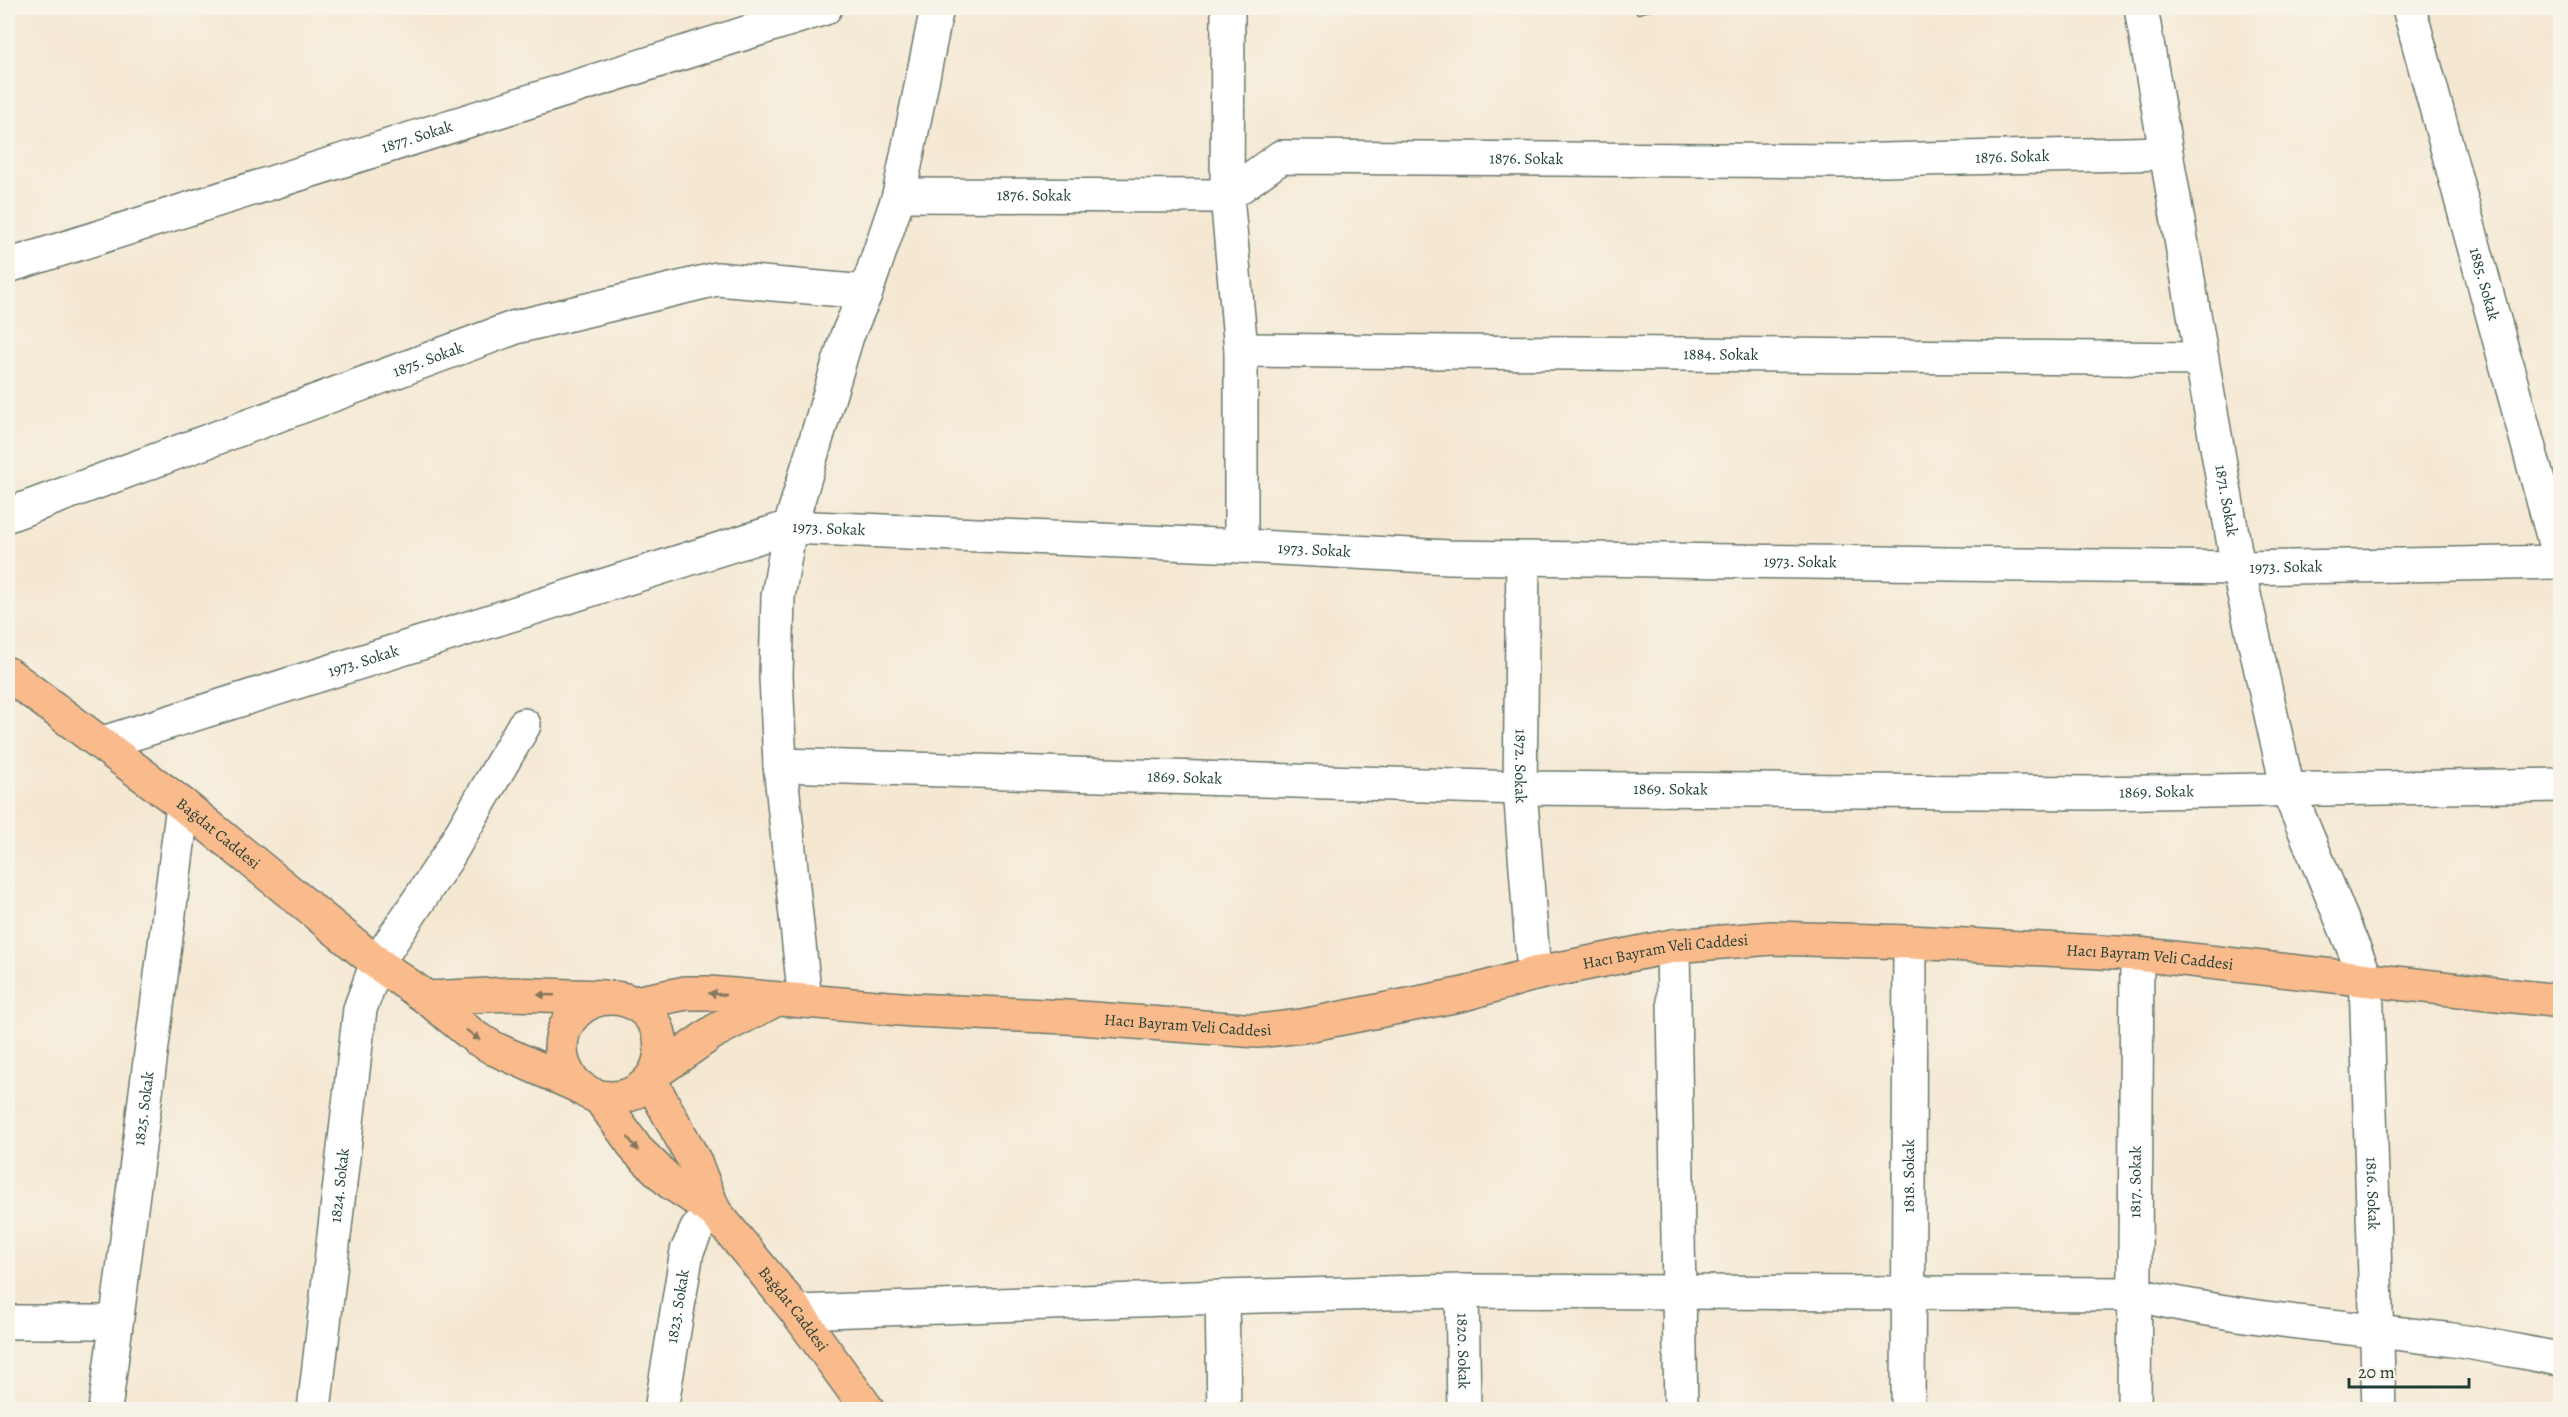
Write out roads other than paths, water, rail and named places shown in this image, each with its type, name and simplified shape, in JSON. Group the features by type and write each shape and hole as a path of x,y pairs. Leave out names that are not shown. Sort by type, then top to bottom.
{"main road":[{"name":"Bağdat Caddesi","path":"8,674 183,805 377,963 427,998 476,1038 495,1049 589,1091 637,1150 671,1183 714,1211 797,1312 868,1410"},
{"name":"Hacı Bayram Veli Caddesi","path":"620,1000 686,993 913,1010 1066,1017 1258,1031 1302,1026 1464,994 1534,974 1673,946 1772,939 1910,942 2138,954 2560,1001"},
{"path":"427,998 510,994 620,1000 648,1013 657,1026 662,1042 660,1058 652,1077"},
{"path":"620,1000 589,1002 576,1012 566,1026 561,1042 562,1058 568,1073 589,1091 625,1096 637,1091 652,1077 715,1031 790,1001"},
{"name":"Bağdat Caddesi","path":"652,1077 695,1162 714,1211"}],"street":[{"name":"1877. Sokak","path":"8,266 825,8"},
{"path":"790,1001 776,676 778,597 790,527 847,336 866,292 899,195 938,8"},
{"path":"1228,8 1227,196 1241,350 1241,546"},
{"name":"1871. Sokak","path":"2141,8 2238,568 2288,790 2366,978"},
{"name":"1885. Sokak","path":"2409,8 2560,562"},
{"name":"1876. Sokak","path":"899,195 1227,196 1281,157 1844,161 2166,153"},
{"name":"1875. Sokak","path":"8,515 516,327 717,279 866,292"},
{"name":"1884. Sokak","path":"1241,350 2202,359"},
{"name":"1973. Sokak","path":"103,743 790,527 1448,557 2238,568 2560,562"},
{"name":"1872. Sokak","path":"1523,558 1520,788 1534,974"},
{"name":"1824. Sokak","path":"314,1410 360,1009 377,963 447,858 524,725"},
{"name":"1869. Sokak","path":"780,765 1520,788 2092,793 2560,785"},
{"name":"1825. Sokak","path":"105,1410 114,1322 183,805"},
{"name":"1818. Sokak","path":"1908,1410 1910,942"},
{"path":"1673,946 1681,1410"},
{"name":"1817. Sokak","path":"2134,1410 2138,954"},
{"name":"1816. Sokak","path":"2366,978 2379,1410"},
{"name":"1823. Sokak","path":"661,1410 687,1251 697,1229 714,1211"},
{"path":"797,1312 1462,1291 2134,1294 2171,1303 2454,1341 2560,1359"},
{"name":"1820. Sokak","path":"1462,1291 1464,1410"},
{"path":"1222,1297 1224,1410"},
{"path":"8,1322 114,1322"}]}
